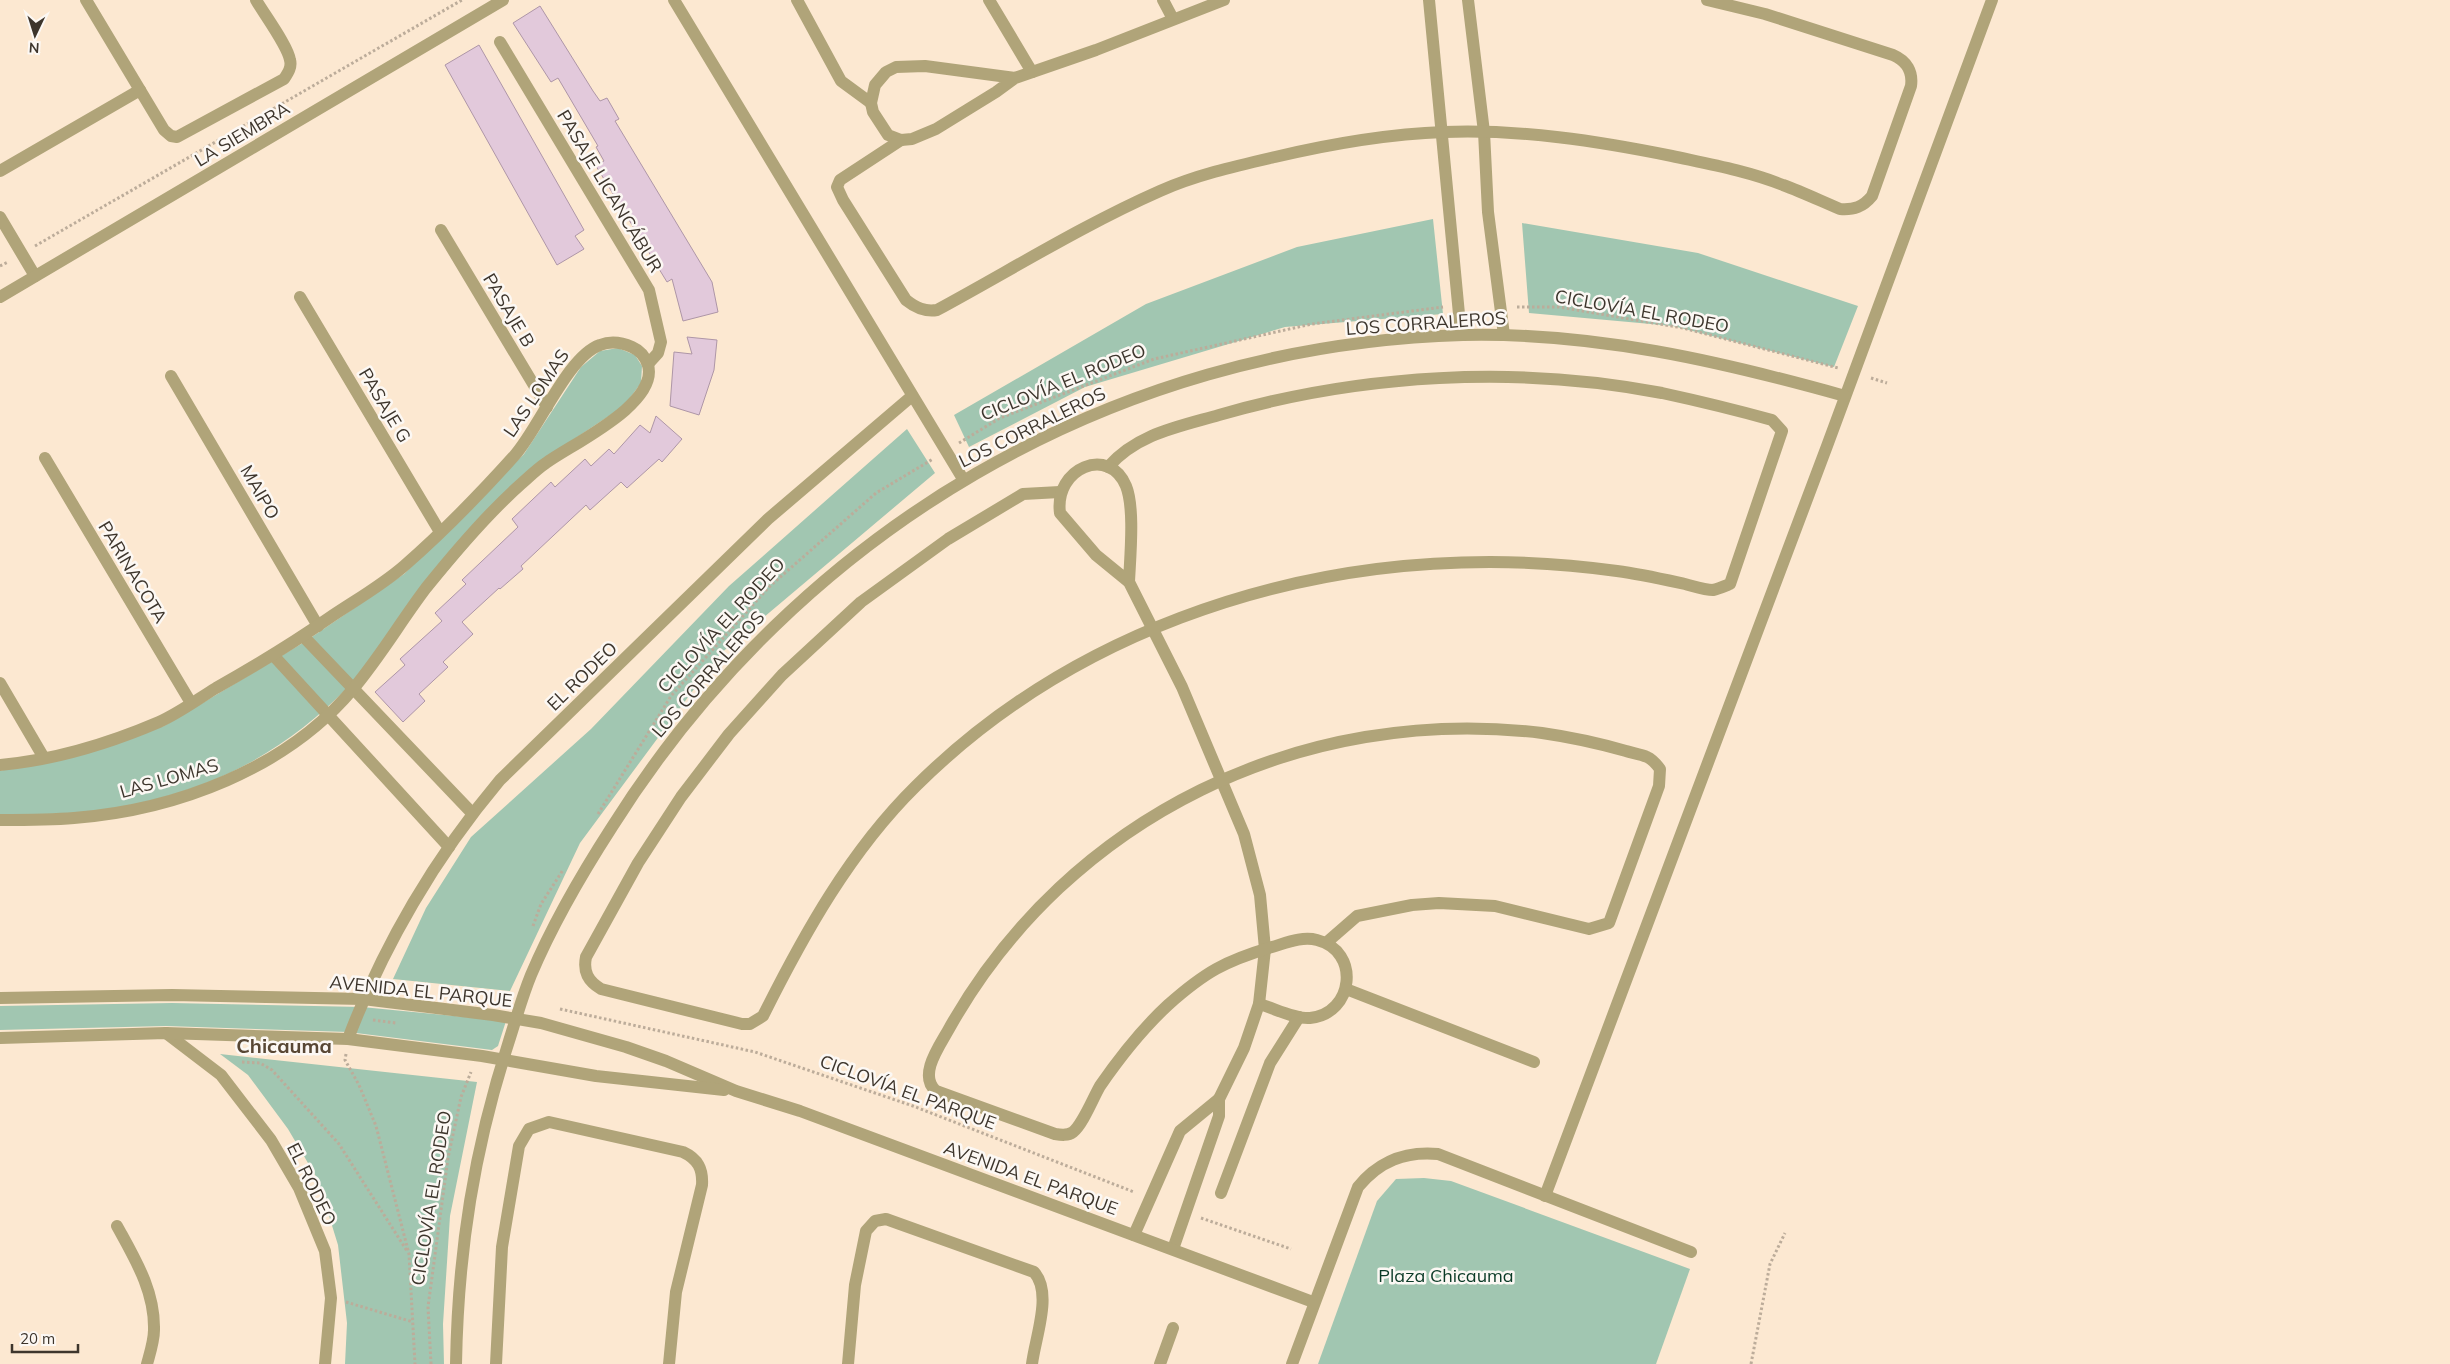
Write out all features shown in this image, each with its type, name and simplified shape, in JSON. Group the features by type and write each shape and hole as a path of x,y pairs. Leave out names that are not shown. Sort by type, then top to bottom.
{"street":[{"path":"86,0 164,130 171,136 177,137 284,79 291,66 289,55 256,0"},
{"name":"LA SIEMBRA","path":"2,292 35,276 503,0"},
{"path":"674,0 963,479"},
{"path":"797,0 841,81 871,104 881,127 888,135 901,140"},
{"path":"989,0 1032,72"},
{"path":"1163,0 1173,19"},
{"path":"1224,0 1015,78 996,92 925,135 901,140 837,183 842,200 906,300 915,307 930,311 937,310 1102,220 1162,190 1236,166 1304,150 1372,139 1443,132 1484,132 1555,137 1636,148 1708,164 1781,184 1840,209 1850,210 1866,203 1872,196 1911,86 1911,73 1904,62 1893,55 1765,14 1707,0"},
{"path":"1429,0 1461,335"},
{"path":"1468,0 1484,132 1488,212 1504,335"},
{"path":"1545,1196 1992,0"},
{"name":"PASAJE LICANCÁBUR","path":"500,42 649,290 661,342 658,353 648,364"},
{"path":"871,104 875,85 880,77 891,69 903,65 925,66 1015,78"},
{"path":"0,171 140,90"},
{"path":"0,217 35,276"},
{"name":"PASAJE B","path":"441,230 547,407"},
{"name":"PASAJE G","path":"300,297 440,532"},
{"name":"LOS CORRALEROS","path":"516,1019 531,976 560,910 633,793 705,699 786,613 828,576 909,514 963,479 1058,430 1131,400 1207,374 1314,350 1390,340 1461,335 1504,335 1569,339 1681,355 1737,366 1845,396"},
{"name":"LAS LOMAS","path":"0,765 44,758 94,746 161,721 273,655 400,570 440,532 519,450 582,356 597,346 608,342 628,345 638,350 648,364 646,385 628,410 544,464 499,504 428,586 353,689 328,715 275,756 229,780 179,798 127,810 76,818 0,820"},
{"name":"MAIPO","path":"171,376 318,626"},
{"path":"1060,492 1023,494 948,539 861,602 782,675 722,741 658,829 586,958 585,972 588,978 601,988 658,1003 742,1024 757,1021 762,1016 795,952 842,877 915,787 980,731 1046,684 1081,662 1152,628 1226,602 1278,587 1330,576 1436,564 1498,562 1576,566 1636,574 1712,590 1730,584 1782,431 1772,420 1717,405 1632,389 1545,380 1430,379 1330,390 1233,411 1138,442 1122,452 1108,467"},
{"name":"EL RODEO","path":"348,1039 363,999 405,919 472,813 500,780 768,519 912,396"},
{"name":"PARINACOTA","path":"45,458 191,703"},
{"path":"1129,582 1131,542 1128,496 1122,479 1108,467 1089,466 1080,469 1065,482 1060,492 1060,513 1096,555 1129,582 1182,687 1244,834 1258,886 1264,922 1265,949 1259,1004 1244,1048 1219,1099 1180,1131 1134,1235"},
{"path":"483,489 499,504"},
{"path":"303,636 472,813"},
{"path":"273,655 449,847"},
{"path":"0,683 44,758"},
{"path":"1259,1004 1298,1017 1308,1018 1323,1015 1336,1007 1346,989 1347,969 1343,960 1337,952 1326,944 1315,939 1300,939 1235,958 1220,965 1169,1005 1127,1048 1094,1097 1077,1128 1068,1135 1055,1134 936,1092 929,1083 929,1071 938,1049 960,1010 1005,945 1041,906 1073,875 1114,842 1181,799 1221,780 1293,753 1343,740 1385,733 1437,729 1514,730 1557,735 1599,743 1649,757 1660,769 1659,786 1609,922 1590,928 1495,906 1439,902 1412,905 1357,916 1326,944"},
{"path":"1346,989 1534,1062"},
{"name":"AVENIDA EL PARQUE","path":"0,998 172,995 363,999 516,1019 626,1047 736,1091 800,1111 1313,1302"},
{"path":"1221,1193 1270,1063 1298,1017"},
{"path":"456,1364 459,1280 466,1214 479,1148 502,1061 516,1019"},
{"name":"EL RODEO","path":"166,1033 221,1075 271,1140 299,1188 325,1251 331,1298 324,1364"},
{"name":"AVENIDA EL PARQUE","path":"0,1038 166,1033 348,1039 476,1056 596,1076 736,1091"},
{"path":"1173,1249 1219,1116 1219,1099"},
{"path":"496,1364 502,1247 519,1146 529,1129 549,1122 683,1152 696,1160 700,1168 702,1185 676,1292 669,1364"},
{"path":"1292,1364 1313,1302 1358,1187 1366,1177 1387,1161 1412,1153 1438,1154 1691,1252"},
{"path":"848,1364 855,1285 866,1231 875,1221 886,1218 1034,1272 1042,1283 1044,1299 1032,1364"},
{"path":"117,1226 140,1267 153,1303 154,1332 148,1364"},
{"path":"1160,1364 1173,1328"}],"path":[{"path":"0,266 462,0"},
{"name":"CICLOVÍA EL RODEO","path":"1501,307 1559,306 1683,328 1854,373 1887,384"},
{"name":"CICLOVÍA EL RODEO","path":"593,821 671,696 769,587 876,492 1000,418 1154,358 1312,324 1432,307 1459,307"},
{"path":"531,929 542,904 567,862"},
{"name":"CICLOVÍA EL PARQUE","path":"557,1008 755,1052 913,1106 1150,1198"},
{"name":"CICLOVÍA EL RODEO","path":"431,1364 428,1307 448,1158 462,1097 476,1056"},
{"path":"345,1060 359,1085 376,1126 409,1254 415,1364"},
{"path":"242,1062 260,1063 272,1070 339,1144 409,1254"},
{"path":"1187,1213 1291,1250"},
{"path":"1751,1364 1770,1264 1785,1233"},
{"path":"331,1298 413,1322"}],"green space":[{"path":"1433,219 1443,314 1285,327 1085,387 969,447 954,415 1146,304 1297,247"},
{"path":"1522,223 1698,253 1858,306 1834,367 1673,326 1529,313"},
{"path":"618,348 635,355 642,366 641,383 624,406 541,461 350,685 321,713 290,737 258,758 225,775 191,789 154,800 116,808 76,813 0,816 0,771 164,726 306,641 404,574 524,454 581,367 600,351"},
{"path":"907,429 935,473 720,654 580,843 510,991 393,979 426,908 471,837 591,729 729,586"},
{"path":"172,1003 362,1007 506,1021 498,1046 492,1050 348,1032 166,1026 0,1030 0,1006"},
{"path":"220,1054 477,1082 450,1216 443,1324 444,1364 345,1364 347,1323 338,1245 318,1180 288,1129 248,1075"},
{"name":"Plaza Chicauma","path":"1424,1178 1451,1181 1690,1269 1656,1364 1318,1364 1377,1201 1396,1179"}],"building":[{"path":"540,6 600,101 607,98 619,119 615,121 712,282 718,312 683,321 672,279 667,282 596,166 604,161 596,147 598,146 558,78 551,82 513,23"},
{"path":"479,45 584,230 575,236 584,249 557,265 445,65"},
{"path":"687,337 717,340 714,370 699,415 670,406 674,352 692,354"},
{"path":"656,416 682,439 662,462 659,459 627,488 621,482 590,510 586,505 521,566 523,569 462,622 473,634 443,662 448,667 419,694 425,701 403,722 375,692 405,665 400,659 442,621 435,613 466,584 462,580 518,527 512,519 551,482 555,487 585,459 591,466 609,449 614,454 640,425 650,433"}],"district":[{"name":"Chicauma","path":"284,1045"}]}
